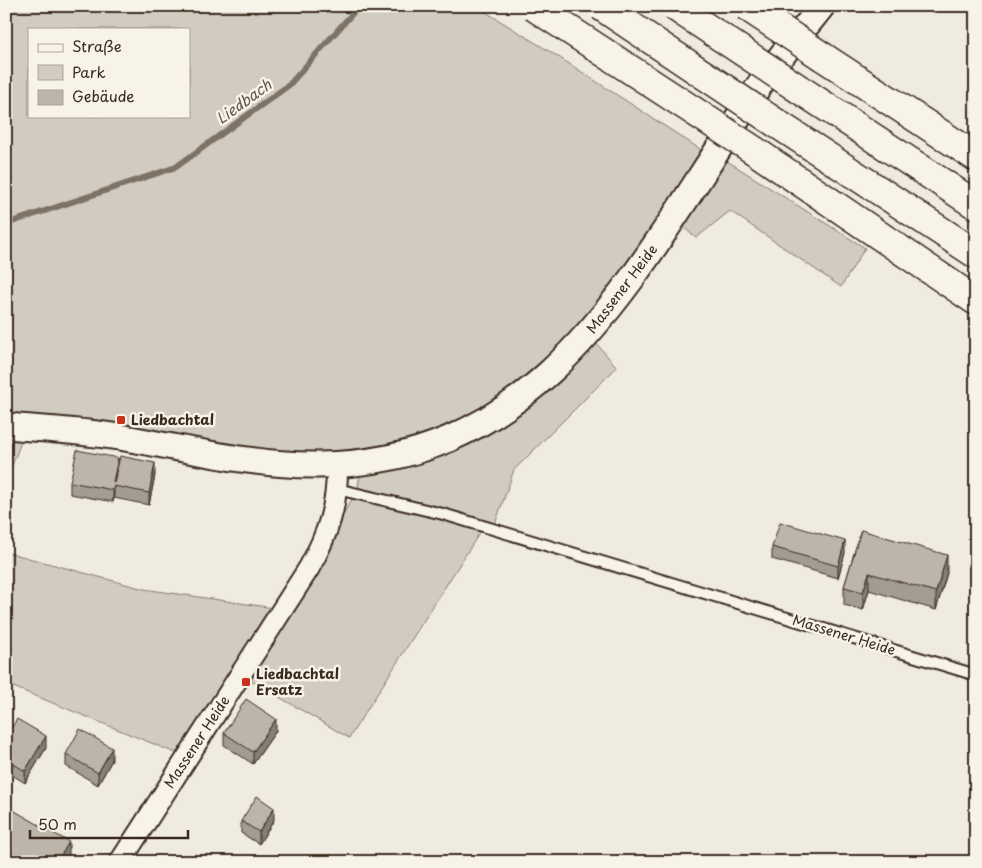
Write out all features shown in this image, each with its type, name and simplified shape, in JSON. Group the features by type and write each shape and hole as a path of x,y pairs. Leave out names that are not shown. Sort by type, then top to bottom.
{"highway":[{"path":"533,6 755,151 976,301"},
{"path":"601,6 776,124 976,254"},
{"path":"674,6 976,205"},
{"path":"746,6 976,157"}],"street":[{"name":"Massener Heide","path":"6,426 103,435 220,456 283,464 337,476 372,461 443,442 495,416 534,388 587,336 620,296 656,246 761,82 822,6"},
{"name":"Massener Heide","path":"120,862 310,568 322,546 331,522 337,476"}],"lane":[{"name":"Massener Heide","path":"337,476 443,514 976,675"}],"green space":[{"path":"6,6 476,6 565,61 706,153 611,291 528,380 462,423 411,443 360,452 285,455 6,419"},
{"path":"724,159 865,248 841,287 730,211 696,238 681,225"},
{"path":"594,341 617,367 514,470 495,524 358,488 360,472 418,460 471,442 508,420"},
{"path":"6,435 23,437 6,481"},
{"path":"354,496 482,529 349,738 245,677"},
{"path":"6,552 144,589 274,608 183,756 6,684"}],"building":[{"path":"77,450 118,458 114,483 120,456 155,463 149,493 114,486 113,490 70,482"},
{"path":"780,522 845,541 838,566 772,547"},
{"path":"861,530 947,555 936,592 869,573 863,592 844,587"},
{"path":"246,699 276,719 253,752 224,733"},
{"path":"17,719 46,736 25,771 6,759 6,736"},
{"path":"80,729 112,748 98,773 66,754"},
{"path":"257,796 274,808 259,832 241,821"},
{"path":"6,806 69,842 57,862 6,862"}],"waterway":[{"name":"Liedbach","path":"6,224 176,167 289,85 359,6"}],"place":[{"name":"Liedbachtal","path":"121,420"},
{"name":"Liedbachtal Ersatz","path":"246,682"}]}
